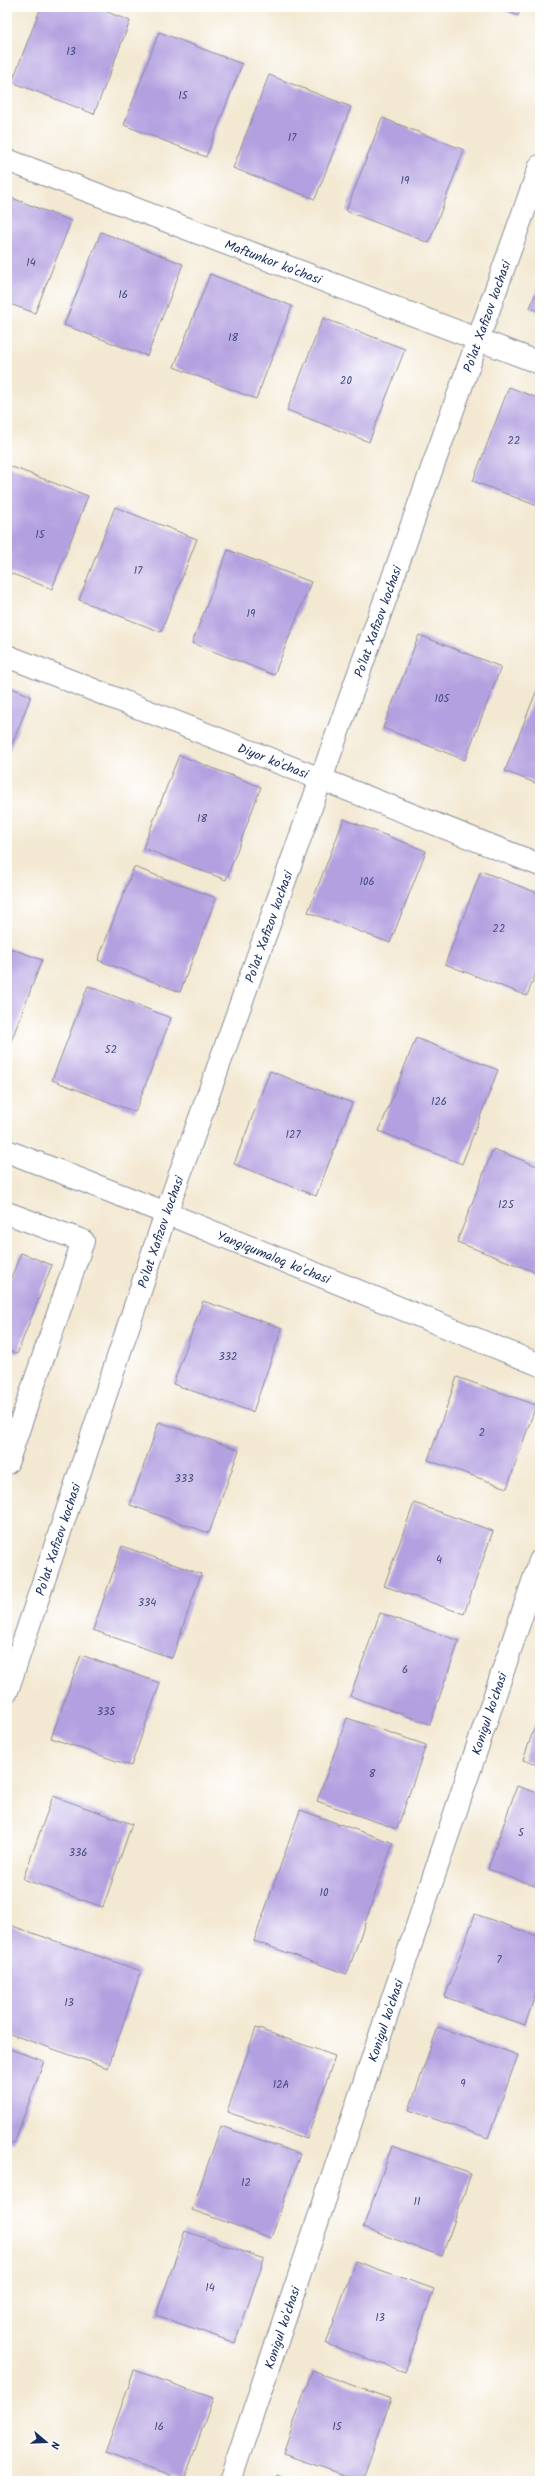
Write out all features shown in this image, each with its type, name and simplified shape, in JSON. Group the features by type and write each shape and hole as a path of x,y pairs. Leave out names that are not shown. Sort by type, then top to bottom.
{"street":[{"name":"Maftunkor ko'chasi","path":"7,160 540,363"},
{"name":"Po'lat Xafizov kochasi","path":"8,1686 166,1213 540,166"},
{"name":"Diyor ko'chasi","path":"7,656 540,865"},
{"name":"Yangiqumaloq ko'chasi","path":"7,1151 166,1213 540,1365"},
{"path":"7,1213 83,1241 7,1463"},
{"name":"Konigul ko'chasi","path":"230,2481 540,1561"}],"building":[{"path":"41,7 94,7 130,21 94,114 12,82"},
{"path":"496,7 521,7 518,16"},
{"path":"159,32 242,64 206,157 124,125"},
{"path":"269,75 351,107 315,199 233,168"},
{"path":"382,118 464,150 429,243 346,211"},
{"path":"7,196 71,221 35,313 7,303"},
{"path":"101,232 183,264 147,356 64,325"},
{"path":"210,274 292,306 256,399 174,367"},
{"path":"540,283 540,312 530,308"},
{"path":"323,318 405,349 369,442 287,410"},
{"path":"509,387 540,399 540,507 473,481"},
{"path":"7,465 88,496 52,589 7,572"},
{"path":"115,507 197,539 161,632 79,600"},
{"path":"228,550 311,582 274,675 192,643"},
{"path":"419,635 501,667 465,760 383,728"},
{"path":"540,682 540,785 505,771"},
{"path":"7,686 31,696 7,757"},
{"path":"179,755 261,787 226,880 143,848"},
{"path":"344,819 426,851 390,943 308,912"},
{"path":"134,867 216,898 180,992 98,960"},
{"path":"481,871 540,894 540,962 527,996 445,964"},
{"path":"7,947 42,960 7,1052"},
{"path":"88,986 171,1018 135,1112 52,1080"},
{"path":"416,1038 498,1070 462,1164 379,1131"},
{"path":"270,1071 352,1103 316,1196 234,1164"},
{"path":"493,1149 540,1167 540,1274 457,1242"},
{"path":"21,1253 52,1265 17,1354 7,1350 7,1288"},
{"path":"203,1301 282,1328 253,1412 173,1384"},
{"path":"457,1377 536,1405 507,1488 428,1460"},
{"path":"159,1422 239,1450 209,1533 130,1505"},
{"path":"414,1503 493,1531 464,1614 384,1586"},
{"path":"122,1546 201,1574 172,1658 93,1630"},
{"path":"380,1613 459,1641 430,1724 350,1696"},
{"path":"81,1655 160,1683 131,1766 51,1738"},
{"path":"540,1712 540,1766 523,1760"},
{"path":"347,1718 426,1745 397,1829 317,1801"},
{"path":"517,1786 540,1794 540,1888 488,1869"},
{"path":"53,1796 132,1824 103,1907 23,1879"},
{"path":"300,1810 393,1843 347,1974 254,1941"},
{"path":"475,1914 540,1937 540,1981 525,2025 445,1997"},
{"path":"7,1924 141,1971 108,2068 7,2033"},
{"path":"438,2027 518,2055 488,2138 409,2110"},
{"path":"256,2028 335,2056 307,2139 227,2112"},
{"path":"7,2048 44,2061 14,2143 7,2141"},
{"path":"221,2126 300,2154 271,2238 192,2210"},
{"path":"392,2146 471,2174 442,2256 363,2228"},
{"path":"185,2231 264,2259 235,2343 156,2315"},
{"path":"355,2261 434,2289 405,2372 326,2344"},
{"path":"134,2370 213,2398 184,2481 105,2453"},
{"path":"312,2371 391,2399 362,2481 283,2454"},
{"path":"277,2475 293,2481 275,2481"}]}
